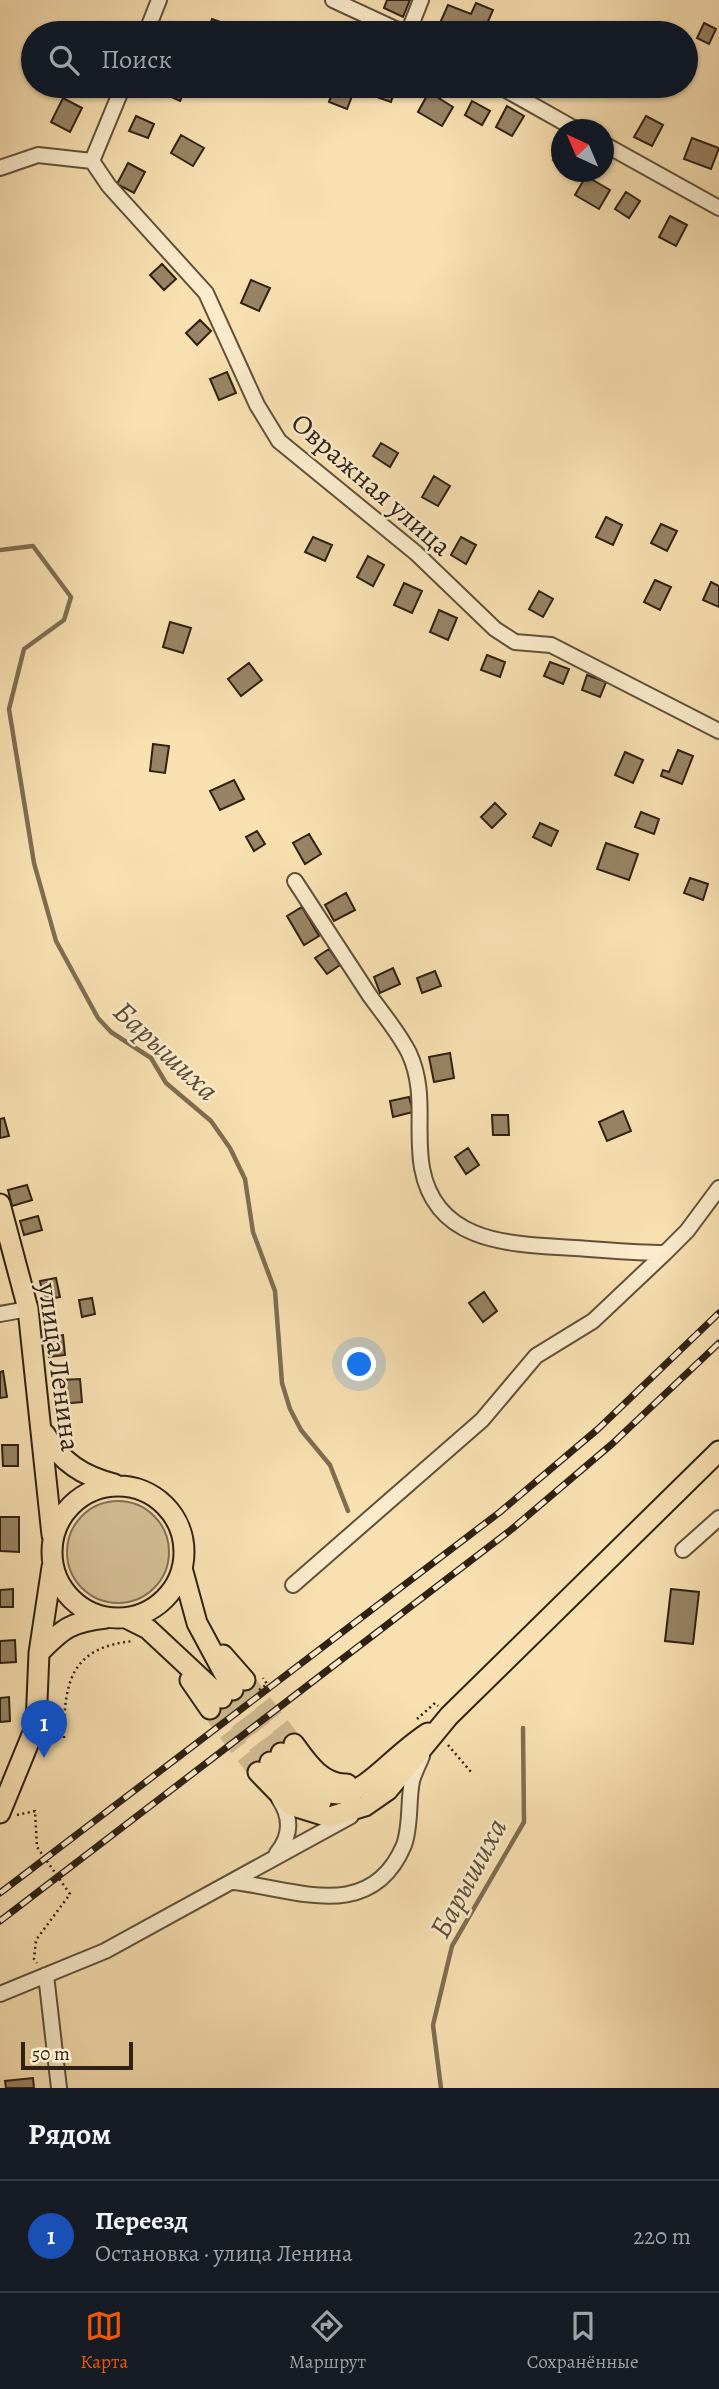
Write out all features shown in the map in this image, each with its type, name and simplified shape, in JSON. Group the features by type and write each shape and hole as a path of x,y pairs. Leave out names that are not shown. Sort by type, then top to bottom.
{"main road":[{"name":"улица Ленина","path":"0,1204 28,1309 53,1540"},
{"path":"43,1431 52,1447 86,1477 141,1489 161,1501 174,1517 182,1536 182,1568 197,1623 227,1694 148,1629 119,1618 92,1613 75,1602 60,1584 52,1562"},
{"path":"276,1758 283,1781 299,1795 327,1803 353,1801 383,1784 719,1451"},
{"path":"6,1815 6,1786 20,1767 36,1725 39,1653 53,1540 61,1518 76,1501 96,1489 118,1485"},
{"path":"39,1653 56,1635 78,1621 119,1618 152,1608 168,1595 182,1568"},
{"path":"276,1758 308,1763 335,1784 348,1784 368,1774 386,1759 431,1739"},
{"path":"276,1758 275,1792 290,1805 329,1817 365,1806 388,1790 431,1739"}],"street":[{"path":"150,21 159,0"},
{"path":"333,0 379,21"},
{"path":"411,21 421,0"},
{"path":"0,168 38,155 92,161 118,98"},
{"path":"520,98 558,119"},
{"path":"614,150 719,208"},
{"name":"Овражная улица","path":"92,161 109,186 206,293 257,405 279,440 416,553 495,629 515,642 551,645 719,731"},
{"path":"295,881 408,1052 420,1086 422,1115 418,1144 424,1177 434,1203 471,1233 509,1243 625,1253 665,1253"},
{"path":"293,1585 482,1420 536,1356 593,1321 687,1231 719,1188"},
{"path":"0,1314 28,1309"},
{"path":"683,1550 719,1518"},
{"path":"234,1882 333,1899 360,1891 384,1876 404,1844 412,1779 431,1739"},
{"path":"274,1857 287,1841 289,1824 286,1809 275,1792"},
{"path":"0,1994 105,1951 333,1827 365,1806"},
{"path":"46,1975 59,2088"}],"path":[{"path":"64,1738 65,1689 84,1658 108,1644 133,1641 142,1644"},
{"path":"431,1739 471,1772"},
{"path":"6,1815 35,1811 37,1847 70,1894 36,1940 34,1959 46,1975"}],"shaded area":[{"path":"118,1501 137,1505 154,1516 165,1533 169,1552 165,1571 154,1588 137,1599 118,1603 99,1599 82,1588 71,1571 67,1552 71,1533 82,1516 99,1505"}],"building":[{"path":"387,0 410,0 403,17 384,8"},
{"path":"476,3 493,10 488,21 441,21 448,5 471,14"},
{"path":"704,23 716,29 709,44 698,38"},
{"path":"63,98 82,108 70,132 51,122"},
{"path":"330,98 351,98 347,109 329,102"},
{"path":"426,98 439,98 453,107 442,126 418,112"},
{"path":"472,101 490,111 482,125 465,115"},
{"path":"507,106 524,116 512,136 496,127"},
{"path":"136,116 154,124 148,138 129,131"},
{"path":"646,116 663,125 652,146 634,137"},
{"path":"181,135 204,148 193,166 171,153"},
{"path":"692,138 719,148 711,169 684,159"},
{"path":"128,163 145,172 134,193 117,184"},
{"path":"583,182 596,182 610,190 599,209 575,195"},
{"path":"626,192 640,201 629,218 615,209"},
{"path":"670,216 687,225 676,246 659,237"},
{"path":"162,264 176,279 164,290 150,275"},
{"path":"251,280 270,288 259,311 241,303"},
{"path":"200,320 211,331 197,345 186,333"},
{"path":"227,372 236,393 219,400 210,379"},
{"path":"381,443 398,453 390,467 373,456"},
{"path":"434,476 450,486 438,506 422,497"},
{"path":"606,517 622,525 613,545 596,537"},
{"path":"661,524 677,531 667,551 651,543"},
{"path":"313,537 332,545 325,561 305,552"},
{"path":"461,537 476,545 466,564 451,555"},
{"path":"368,556 384,565 373,586 357,577"},
{"path":"655,580 671,587 660,610 644,602"},
{"path":"711,582 719,586 719,607 703,600"},
{"path":"404,583 422,591 412,613 394,605"},
{"path":"539,591 553,599 543,617 529,609"},
{"path":"439,610 457,618 448,640 430,632"},
{"path":"170,622 191,628 183,653 163,647"},
{"path":"487,655 505,662 500,677 481,670"},
{"path":"550,662 569,669 563,684 544,676"},
{"path":"249,663 262,680 241,696 228,679"},
{"path":"587,675 606,682 600,697 582,690"},
{"path":"153,744 169,746 165,773 150,771"},
{"path":"678,750 693,756 682,784 661,776 663,770 669,772"},
{"path":"625,752 643,760 633,783 615,775"},
{"path":"234,780 244,799 220,810 210,791"},
{"path":"495,803 506,814 492,828 481,817"},
{"path":"641,812 659,819 654,834 635,827"},
{"path":"540,823 558,831 551,846 533,837"},
{"path":"257,831 265,844 254,851 246,837"},
{"path":"309,834 321,854 305,864 293,843"},
{"path":"606,843 638,854 629,880 597,869"},
{"path":"690,878 708,884 703,900 684,893"},
{"path":"346,893 355,910 334,921 325,905"},
{"path":"302,907 319,936 304,945 287,916"},
{"path":"329,949 340,965 327,974 315,958"},
{"path":"393,968 400,984 380,993 374,977"},
{"path":"435,971 441,986 422,993 417,978"},
{"path":"450,1053 454,1078 434,1082 429,1057"},
{"path":"409,1097 413,1112 393,1117 390,1101"},
{"path":"623,1111 631,1131 607,1141 599,1122"},
{"path":"492,1115 508,1115 509,1135 493,1135"},
{"path":"4,1118 9,1136 0,1138 0,1119"},
{"path":"468,1148 479,1165 466,1174 455,1157"},
{"path":"27,1185 32,1200 12,1206 8,1190"},
{"path":"38,1216 42,1230 24,1235 20,1221"},
{"path":"56,1278 60,1297 44,1300 40,1281"},
{"path":"484,1292 497,1311 483,1322 469,1303"},
{"path":"92,1298 95,1314 82,1317 79,1300"},
{"path":"63,1335 65,1355 49,1357 47,1337"},
{"path":"3,1371 7,1397 0,1398 0,1372"},
{"path":"80,1379 82,1402 61,1404 60,1380"},
{"path":"2,1445 18,1445 18,1466 3,1466"},
{"path":"0,1517 19,1517 19,1552 0,1551"},
{"path":"13,1589 13,1607 0,1607 0,1590"},
{"path":"671,1589 699,1592 693,1644 665,1641"},
{"path":"15,1640 16,1662 0,1663 0,1641"},
{"path":"9,1697 10,1721 0,1722 0,1698"},
{"path":"33,2078 34,2088 6,2088 5,2081"}],"waterway":[{"name":"Барышиха","path":"0,550 33,546 71,597 64,620 24,649 9,709 34,863 56,941 98,1018 111,1032 151,1058 166,1083 211,1121 230,1148 245,1179 253,1232 275,1291 282,1383 290,1409 301,1430 330,1465 348,1511"},
{"name":"Барышиха","path":"441,2088 433,2025 452,1946 524,1822 523,1728"}],"tunnel":[{"path":"245,1680 294,1744"},
{"path":"233,1690 281,1753"},
{"path":"222,1698 270,1762"},
{"path":"210,1709 258,1772"}],"railway":[{"path":"0,1893 500,1512 598,1429 719,1313"},
{"path":"0,1921 512,1529 612,1444 719,1343"}],"place":[{"name":"Переезд","path":"44,1758"}]}
